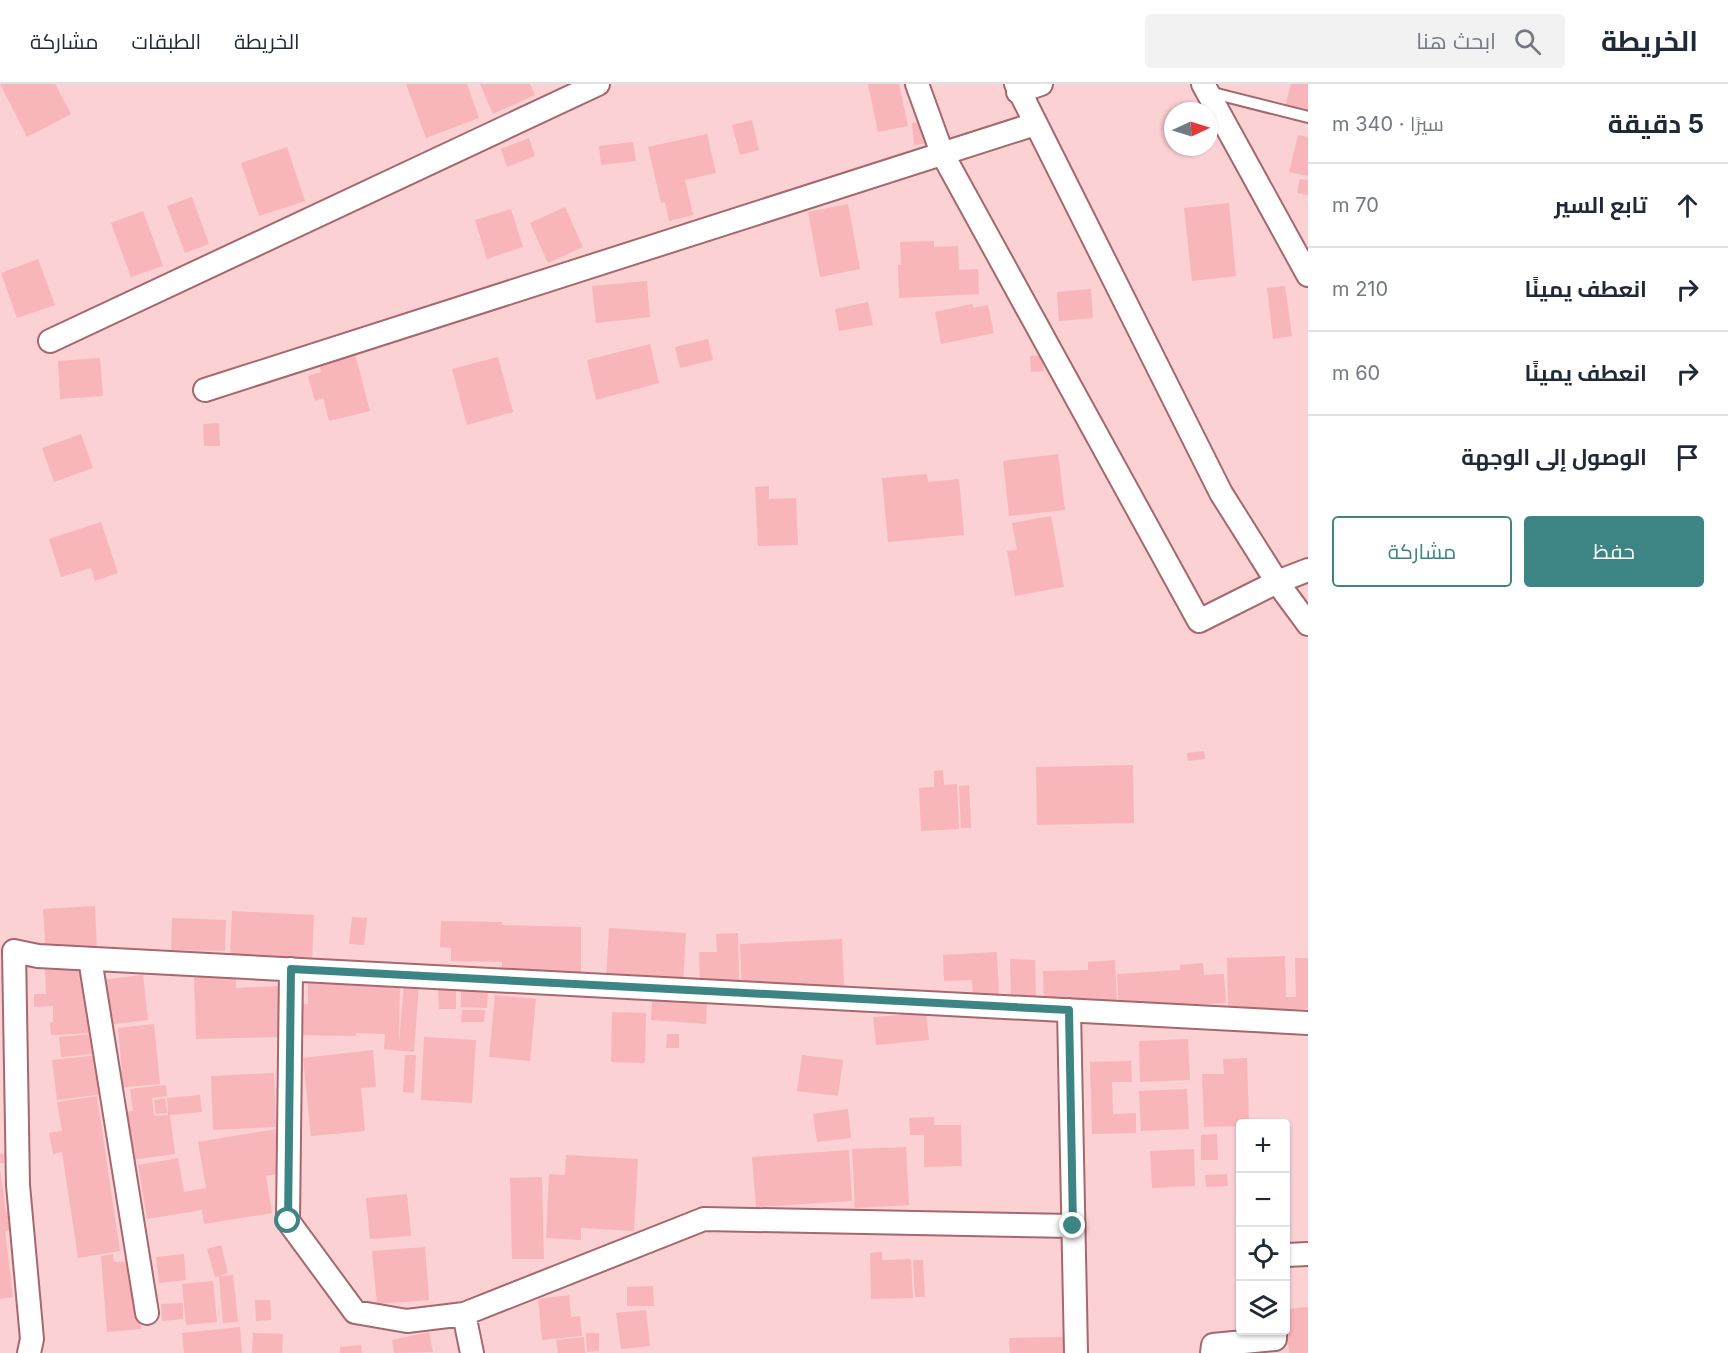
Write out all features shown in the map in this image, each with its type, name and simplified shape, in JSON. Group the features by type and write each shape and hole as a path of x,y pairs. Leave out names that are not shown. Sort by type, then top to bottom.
{"street":[{"path":"50,341 598,84"},
{"path":"917,84 942,153 1199,621 1277,582 1308,570"},
{"path":"1041,84 1017,88 1221,493 1277,582 1308,624"},
{"path":"1205,88 1308,275"},
{"path":"204,390 1035,124"},
{"path":"29,1353 32,1339 18,1185 14,951 38,956 1308,1023"},
{"path":"90,958 147,1313"},
{"path":"291,969 288,1221 355,1312 407,1321 464,1314 704,1219 1073,1226"},
{"path":"1069,1010 1076,1353"},
{"path":"1290,1255 1308,1254"},
{"path":"464,1314 472,1353"},
{"path":"1212,1353 1213,1345 1275,1339 1275,1335"}],"lane":[{"path":"1205,88 1308,117"}],"building":[{"path":"0,84 55,84 71,114 27,137"},
{"path":"406,84 467,84 479,118 426,138"},
{"path":"480,84 530,84 535,95 493,114"},
{"path":"868,84 899,84 908,126 878,132"},
{"path":"1291,84 1308,84 1308,113 1285,106"},
{"path":"752,120 759,150 740,155 732,125"},
{"path":"928,121 930,143 914,145 912,123"},
{"path":"707,134 716,173 685,180 693,215 669,221 665,202 661,203 648,147"},
{"path":"1298,135 1308,137 1308,176 1289,172"},
{"path":"529,138 535,156 507,167 501,149"},
{"path":"633,142 636,161 601,165 599,146"},
{"path":"287,147 305,201 259,216 241,163"},
{"path":"1300,179 1308,180 1308,195 1297,193"},
{"path":"192,197 209,244 185,253 167,206"},
{"path":"1229,203 1236,276 1192,281 1184,208"},
{"path":"848,204 860,269 820,277 808,212"},
{"path":"565,207 583,247 548,263 530,223"},
{"path":"511,209 523,247 487,259 475,220"},
{"path":"143,211 163,266 131,277 111,223"},
{"path":"934,241 934,247 958,246 959,270 978,269 979,294 899,298 900,242"},
{"path":"38,259 55,305 17,318 1,273"},
{"path":"647,281 650,317 596,323 592,286"},
{"path":"1285,286 1292,336 1273,339 1267,288"},
{"path":"1091,289 1093,318 1059,321 1057,292"},
{"path":"868,302 873,325 839,331 835,309"},
{"path":"972,304 974,308 988,305 994,333 941,344 935,312"},
{"path":"708,339 713,360 680,368 675,347"},
{"path":"650,344 659,383 596,400 587,360"},
{"path":"354,350 370,411 329,421 323,398 315,401 308,376 321,372 318,359"},
{"path":"1042,355 1044,371 1031,372 1030,356"},
{"path":"498,357 513,412 467,425 452,369"},
{"path":"100,358 103,396 60,399 58,361"},
{"path":"219,423 220,446 204,446 203,424"},
{"path":"81,434 93,468 54,482 42,448"},
{"path":"1058,454 1065,510 1009,516 1003,461"},
{"path":"927,474 928,482 959,479 964,535 888,542 882,478"},
{"path":"769,486 769,499 796,498 798,545 758,546 755,487"},
{"path":"1051,516 1064,587 1015,596 1007,551 1017,550 1012,523"},
{"path":"101,522 118,573 95,581 91,568 61,577 49,539"},
{"path":"1204,751 1205,759 1188,761 1187,753"},
{"path":"1133,765 1134,823 1037,825 1036,767"},
{"path":"943,770 944,785 957,784 959,829 921,831 919,788 934,787 934,771"},
{"path":"969,785 971,828 961,828 959,786"},
{"path":"95,906 97,952 46,955 43,909"},
{"path":"232,911 314,915 312,960 230,957"},
{"path":"352,917 367,918 364,945 349,944"},
{"path":"172,918 226,920 225,951 171,950"},
{"path":"441,921 581,927 581,976 502,974 502,962 451,961 451,948 440,947"},
{"path":"609,928 686,933 683,984 606,979"},
{"path":"738,933 739,982 700,983 699,952 717,952 716,934"},
{"path":"842,939 844,985 742,990 740,944"},
{"path":"997,952 999,997 973,999 972,980 944,981 943,955"},
{"path":"1285,956 1286,997 1296,997 1295,958 1308,958 1308,1009 1228,1011 1227,958"},
{"path":"1010,959 1035,960 1036,999 1011,999"},
{"path":"1115,960 1117,1004 1044,1006 1043,971 1088,970 1088,962"},
{"path":"1203,963 1204,975 1224,974 1226,1003 1119,1009 1117,974 1180,970 1180,965"},
{"path":"88,968 92,1033 51,1035 50,1023 53,1022 53,1006 34,1007 34,994 46,994 45,970"},
{"path":"236,974 236,988 280,986 282,1037 196,1039 194,975"},
{"path":"143,975 148,1020 106,1025 100,980"},
{"path":"400,982 399,1043 404,982 419,984 414,1052 384,1049 385,1034 293,1035 293,1003 308,1004 308,983"},
{"path":"456,988 456,1009 439,1009 438,989"},
{"path":"461,988 488,989 487,1008 461,1007"},
{"path":"495,995 536,999 530,1061 489,1057"},
{"path":"652,999 707,1003 706,1024 651,1020"},
{"path":"462,1010 485,1010 484,1022 461,1022"},
{"path":"612,1012 646,1013 645,1063 611,1062"},
{"path":"926,1013 929,1040 876,1045 873,1017"},
{"path":"154,1024 160,1084 116,1088 114,1072 122,1071 118,1028"},
{"path":"90,1034 92,1054 61,1057 59,1037"},
{"path":"667,1034 679,1034 679,1048 666,1048"},
{"path":"424,1037 476,1040 472,1103 421,1100"},
{"path":"1188,1039 1190,1080 1140,1082 1139,1041"},
{"path":"373,1050 376,1087 361,1088 365,1131 311,1136 303,1058"},
{"path":"99,1055 104,1094 57,1100 52,1060"},
{"path":"405,1055 416,1055 414,1093 403,1092"},
{"path":"802,1055 843,1060 838,1096 797,1091"},
{"path":"1247,1058 1249,1119 1236,1119 1236,1126 1204,1127 1202,1074 1224,1074 1223,1059"},
{"path":"1131,1061 1132,1082 1112,1082 1113,1114 1136,1113 1136,1133 1092,1134 1090,1062"},
{"path":"274,1073 276,1127 213,1130 211,1076"},
{"path":"166,1085 167,1096 152,1098 154,1116 168,1115 167,1098 200,1095 202,1112 170,1115 175,1154 131,1160 126,1112 133,1111 130,1089"},
{"path":"1187,1089 1189,1129 1141,1131 1139,1091"},
{"path":"97,1096 120,1251 78,1258 62,1152 53,1154 49,1133 62,1131 57,1102"},
{"path":"165,1098 167,1113 156,1114 154,1100"},
{"path":"848,1109 851,1138 817,1142 813,1114"},
{"path":"934,1117 934,1125 961,1125 962,1166 924,1167 924,1135 910,1135 909,1118"},
{"path":"276,1129 283,1173 266,1176 272,1213 204,1224 202,1210 147,1219 138,1165 178,1158 184,1192 206,1188 198,1142"},
{"path":"1217,1134 1218,1160 1201,1160 1201,1135"},
{"path":"906,1147 909,1205 855,1208 852,1149"},
{"path":"1194,1149 1195,1186 1152,1188 1150,1151"},
{"path":"849,1150 852,1201 756,1207 752,1157"},
{"path":"8,1153 8,1163 0,1163 0,1154"},
{"path":"566,1155 638,1159 634,1231 581,1228 581,1240 546,1238 549,1174 565,1175"},
{"path":"0,1170 6,1212 15,1211 17,1229 5,1231 13,1297 0,1299"},
{"path":"1227,1174 1228,1186 1206,1187 1205,1175"},
{"path":"542,1177 544,1259 512,1259 510,1178"},
{"path":"407,1194 411,1236 370,1239 366,1198"},
{"path":"221,1245 228,1273 215,1277 207,1249"},
{"path":"425,1247 429,1300 377,1304 372,1251"},
{"path":"882,1252 882,1260 911,1259 913,1298 871,1299 870,1253"},
{"path":"113,1254 114,1262 136,1261 141,1329 107,1332 101,1256"},
{"path":"184,1254 186,1280 159,1283 156,1257"},
{"path":"913,1260 923,1260 925,1297 915,1297"},
{"path":"233,1275 238,1322 223,1323 219,1276"},
{"path":"213,1281 217,1322 186,1325 182,1284"},
{"path":"653,1286 654,1306 627,1306 627,1287"},
{"path":"569,1295 571,1317 580,1316 582,1336 542,1340 538,1299"},
{"path":"255,1300 270,1300 271,1320 256,1321"},
{"path":"183,1303 183,1319 162,1321 161,1304"},
{"path":"1308,1307 1308,1353 1289,1353 1288,1341 1281,1341 1284,1335 1290,1335 1290,1309"},
{"path":"646,1310 650,1346 621,1349 616,1313"},
{"path":"240,1327 242,1353 184,1353 182,1333"},
{"path":"429,1332 433,1352 394,1353 392,1340"},
{"path":"253,1333 283,1334 282,1353 252,1353"},
{"path":"586,1333 599,1333 599,1351 587,1352"},
{"path":"584,1337 585,1353 558,1353 556,1340"},
{"path":"1063,1337 1063,1353 1010,1353 1009,1338"},
{"path":"361,1345 362,1353 340,1353 340,1347"}],"route":[{"path":"288,1221 291,969 1069,1010 1073,1226"}]}
